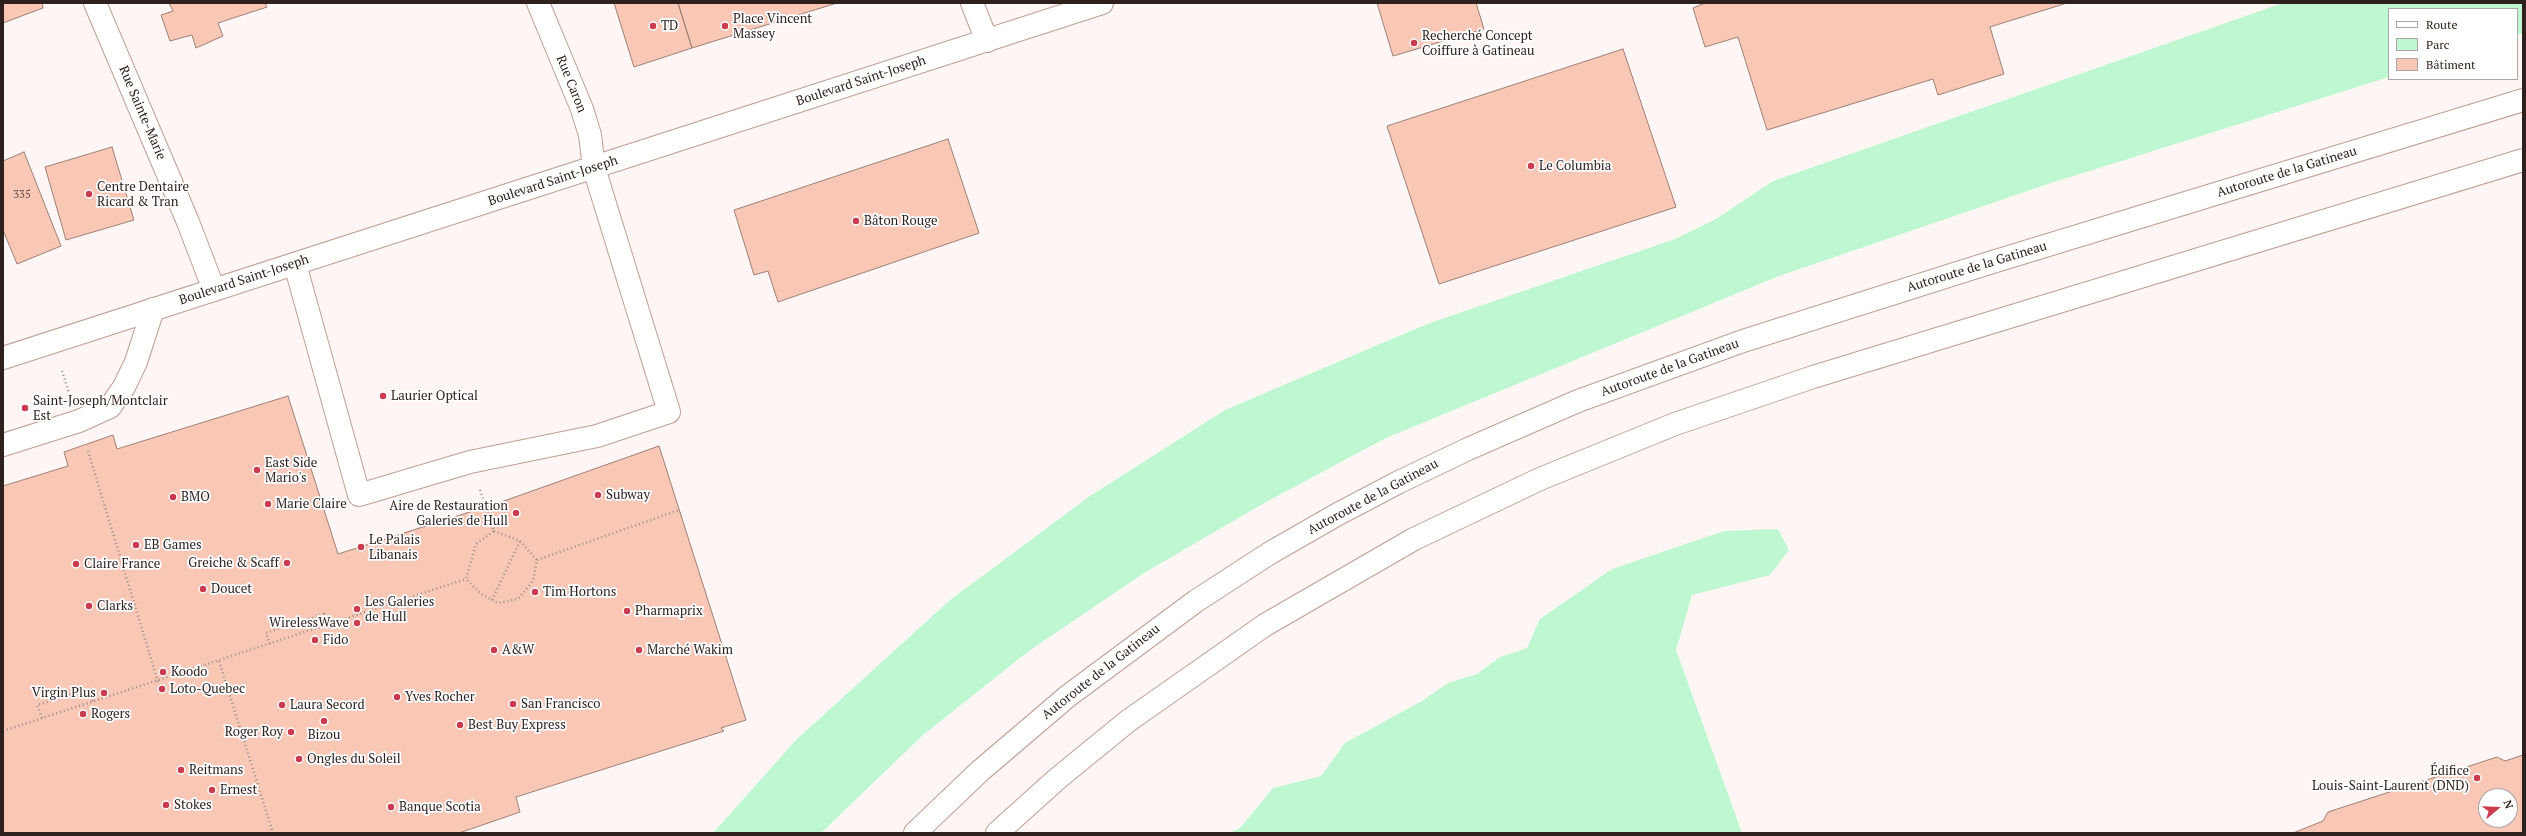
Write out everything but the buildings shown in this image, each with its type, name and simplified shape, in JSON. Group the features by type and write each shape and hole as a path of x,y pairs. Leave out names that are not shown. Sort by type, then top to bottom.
{"main road":[{"name":"Rue Sainte-Marie","path":"95,3 188,222 214,290"},
{"name":"Rue Caron","path":"470,462 597,436 669,412 594,168 590,136 582,109 538,3"},
{"path":"972,3 987,41"},
{"name":"Boulevard Saint-Joseph","path":"3,358 1102,3"},
{"name":"Autoroute de la Gatineau","path":"915,833 980,771 1062,701 1185,609 1305,533 1399,482 1468,449 1578,402 1743,341 1986,264 2523,100"},
{"path":"997,833 1057,779 1128,721 1265,625 1414,539 1547,476 1675,424 1780,388 2523,160"},
{"path":"295,264 359,495 470,462"},
{"path":"3,445 79,421 110,407 124,387 136,362 153,309"}],"path":[{"path":"53,342 79,421 158,682"},
{"path":"470,462 494,531 520,541 537,560"},
{"path":"537,560 679,510"},
{"path":"466,579 476,544 494,531"},
{"path":"492,600 520,541"},
{"path":"466,579 481,594 498,603 518,599 532,581 537,560"},
{"path":"3,731 158,682 466,579"},
{"path":"270,644 266,633 324,614 328,625"},
{"path":"219,661 273,833"},
{"path":"42,718 36,705 89,689 93,702"}],"green space":[{"path":"2283,3 2523,3 2523,33 2518,35 2518,8 2388,8 2388,77 2048,184 1779,276 1386,438 1266,502 1144,573 1029,651 923,735 821,833 713,833 796,740 950,600 1090,496 1225,410 1427,324 1675,239 1716,219 1773,181"},
{"path":"1778,529 1789,550 1770,575 1692,595 1676,650 1742,833 1230,833 1241,827 1273,788 1321,776 1345,743 1422,701 1448,683 1477,674 1500,657 1527,648 1540,619 1612,569 1724,531"}],"place":[{"name":"TD","path":"653,26"},
{"name":"Place Vincent Massey","path":"725,26"},
{"name":"Recherché Concept Coiffure à Gatineau","path":"1414,43"},
{"name":"Le Columbia","path":"1531,166"},
{"name":"Centre Dentaire Ricard & Tran","path":"89,194"},
{"name":"Bâton Rouge","path":"856,221"},
{"name":"Laurier Optical","path":"383,396"},
{"name":"Saint-Joseph/Montclair Est","path":"25,408"},
{"name":"East Side Mario's","path":"257,470"},
{"name":"Subway","path":"598,495"},
{"name":"BMO","path":"173,497"},
{"name":"Marie Claire","path":"268,504"},
{"name":"Aire de Restauration Galeries de Hull","path":"516,513"},
{"name":"EB Games","path":"136,545"},
{"name":"Le Palais Libanais","path":"361,547"},
{"name":"Greiche & Scaff","path":"287,563"},
{"name":"Claire France","path":"76,564"},
{"name":"Doucet","path":"203,589"},
{"name":"Tim Hortons","path":"535,592"},
{"name":"Clarks","path":"89,606"},
{"name":"Les Galeries de Hull","path":"357,609"},
{"name":"Pharmaprix","path":"627,611"},
{"name":"WirelessWave","path":"357,623"},
{"name":"Fido","path":"315,640"},
{"name":"A&W","path":"494,650"},
{"name":"Marché Wakim","path":"639,650"},
{"name":"Koodo","path":"163,672"},
{"name":"Loto-Quebec","path":"162,689"},
{"name":"Virgin Plus","path":"104,693"},
{"name":"Yves Rocher","path":"397,697"},
{"name":"San Francisco","path":"513,704"},
{"name":"Laura Secord","path":"282,705"},
{"name":"Rogers","path":"83,714"},
{"name":"Bizou","path":"324,721"},
{"name":"Best Buy Express","path":"460,725"},
{"name":"Roger Roy","path":"291,732"},
{"name":"Ongles du Soleil","path":"299,759"},
{"name":"Reitmans","path":"181,770"},
{"name":"Édifice Louis-Saint-Laurent (DND)","path":"2477,778"},
{"name":"Ernest","path":"212,790"},
{"name":"Stokes","path":"166,805"},
{"name":"Banque Scotia","path":"391,807"}]}
